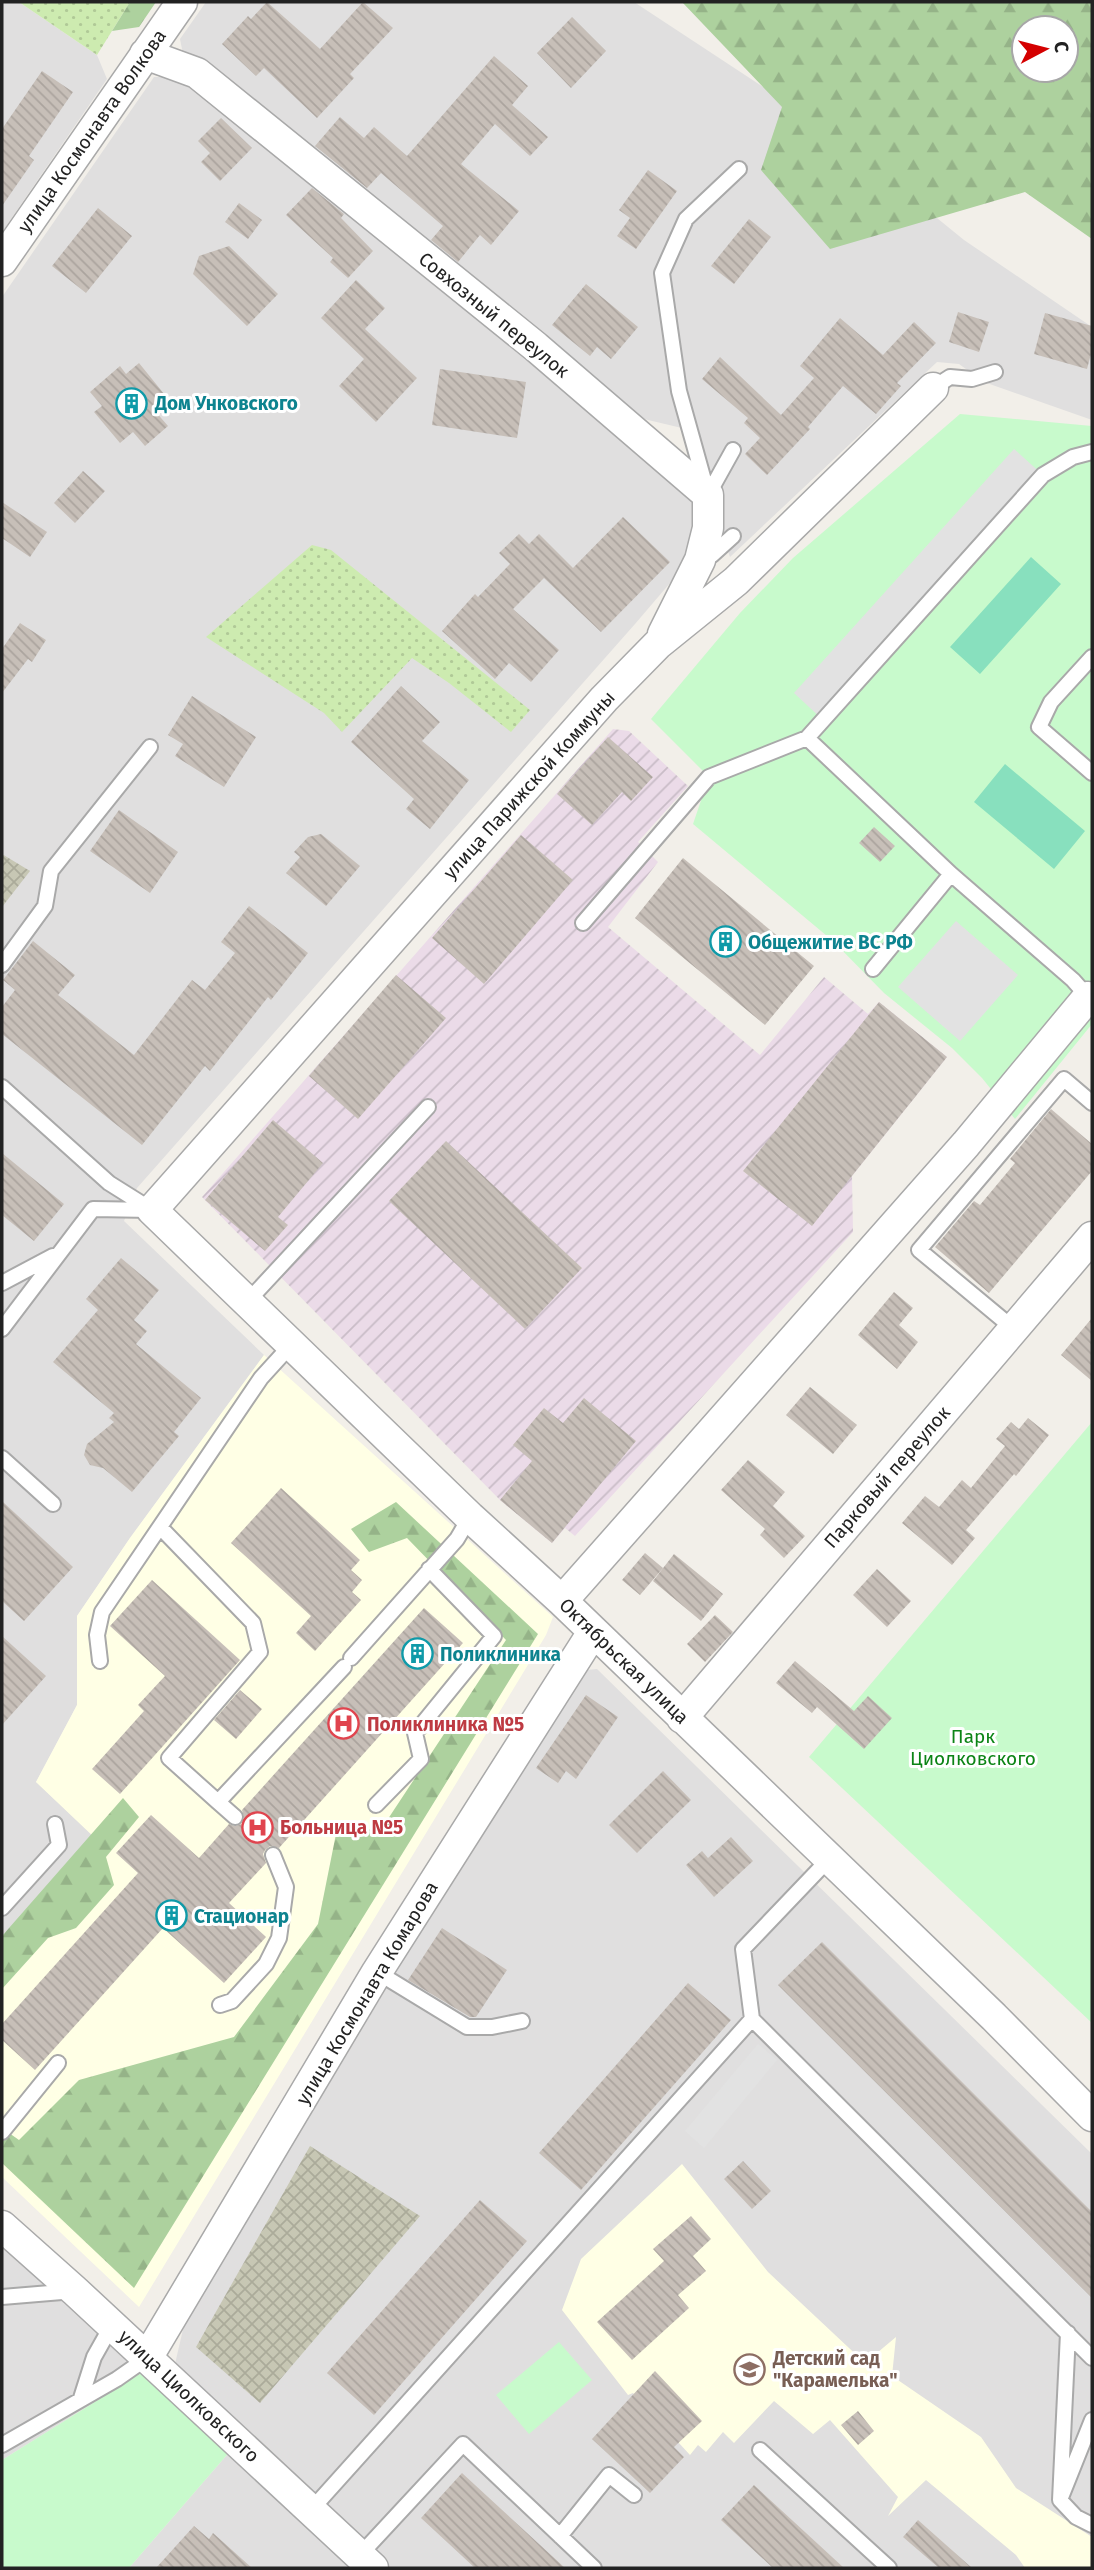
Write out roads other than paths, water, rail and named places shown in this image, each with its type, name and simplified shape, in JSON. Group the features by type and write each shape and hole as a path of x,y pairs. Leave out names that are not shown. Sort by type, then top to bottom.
{"street":[{"name":"улица Космонавта Волкова","path":"2,261 183,2"},
{"name":"Совхозный переулок","path":"145,54 197,74 526,339 708,495"},
{"name":"улица Парижской Коммуны","path":"152,1210 604,699 658,644 736,581 933,387"},
{"path":"658,644 700,560 708,528 708,495"},
{"path":"562,1601 966,1144 1090,995"},
{"name":"Октябрьская улица","path":"152,1210 994,2017 1092,2116"},
{"name":"Парковый переулок","path":"682,1718 1092,1237"},
{"name":"улица Космонавта Комарова","path":"147,2358 377,1972 593,1632"},
{"name":"улица Циолковского","path":"2,2226 113,2325 366,2562"}],"lane":[{"path":"708,495 679,391 662,273 686,219 739,169"},
{"path":"933,387 950,377 972,379 995,372"},
{"path":"708,495 733,450"},
{"path":"583,923 709,777 807,738 1043,475 1073,457 1092,452"},
{"path":"700,560 712,555 733,536"},
{"path":"1092,657 1051,702 1040,727 1092,773"},
{"path":"807,738 951,874 1090,995"},
{"path":"2,965 45,906 51,871 150,747"},
{"path":"873,969 951,874"},
{"path":"1014,1329 919,1250 1064,1079 1092,1103"},
{"path":"2,1087 109,1183 152,1210"},
{"path":"248,1301 428,1107"},
{"path":"2,1329 93,1209 152,1210"},
{"path":"2,1283 57,1255"},
{"path":"100,1661 97,1635 102,1612 261,1378 291,1345"},
{"path":"2,1458 53,1504"},
{"path":"218,1802 457,1539 470,1517"},
{"path":"160,1527 253,1623 260,1651 169,1758 235,1818"},
{"path":"376,1805 421,1759 415,1733 494,1636 429,1569"},
{"path":"2,1908 59,1845 55,1824"},
{"path":"219,2005 232,2001 266,1964 279,1938 286,1886 273,1854"},
{"path":"828,1860 743,1949 752,2019 1092,2358"},
{"path":"377,1972 467,2027 492,2027 522,2021"},
{"path":"311,2510 752,2019"},
{"path":"2,2132 58,2063"},
{"path":"2,2297 75,2291"},
{"path":"81,2398 94,2357 113,2325"},
{"path":"1068,2333 1060,2500 1076,2517 1092,2525"},
{"path":"2,2444 117,2379 147,2358"},
{"path":"1060,2500 1092,2420"},
{"path":"366,2562 463,2444 594,2568"},
{"path":"760,2450 889,2568"},
{"path":"560,2536 609,2475 634,2495"}],"place":[{"name":"Дом Унковского","path":"132,403"},
{"name":"Общежитие ВС РФ","path":"725,942"},
{"name":"Поликлиника","path":"417,1654"},
{"name":"Поликлиника №5","path":"344,1724"},
{"name":"Больница №5","path":"257,1827"},
{"name":"Стационар","path":"171,1916"},
{"name":"Детский сад \"Карамелька\"","path":"750,2369"}],"park label":[{"name":"Парк Циолковского","path":"973,1747"}]}
